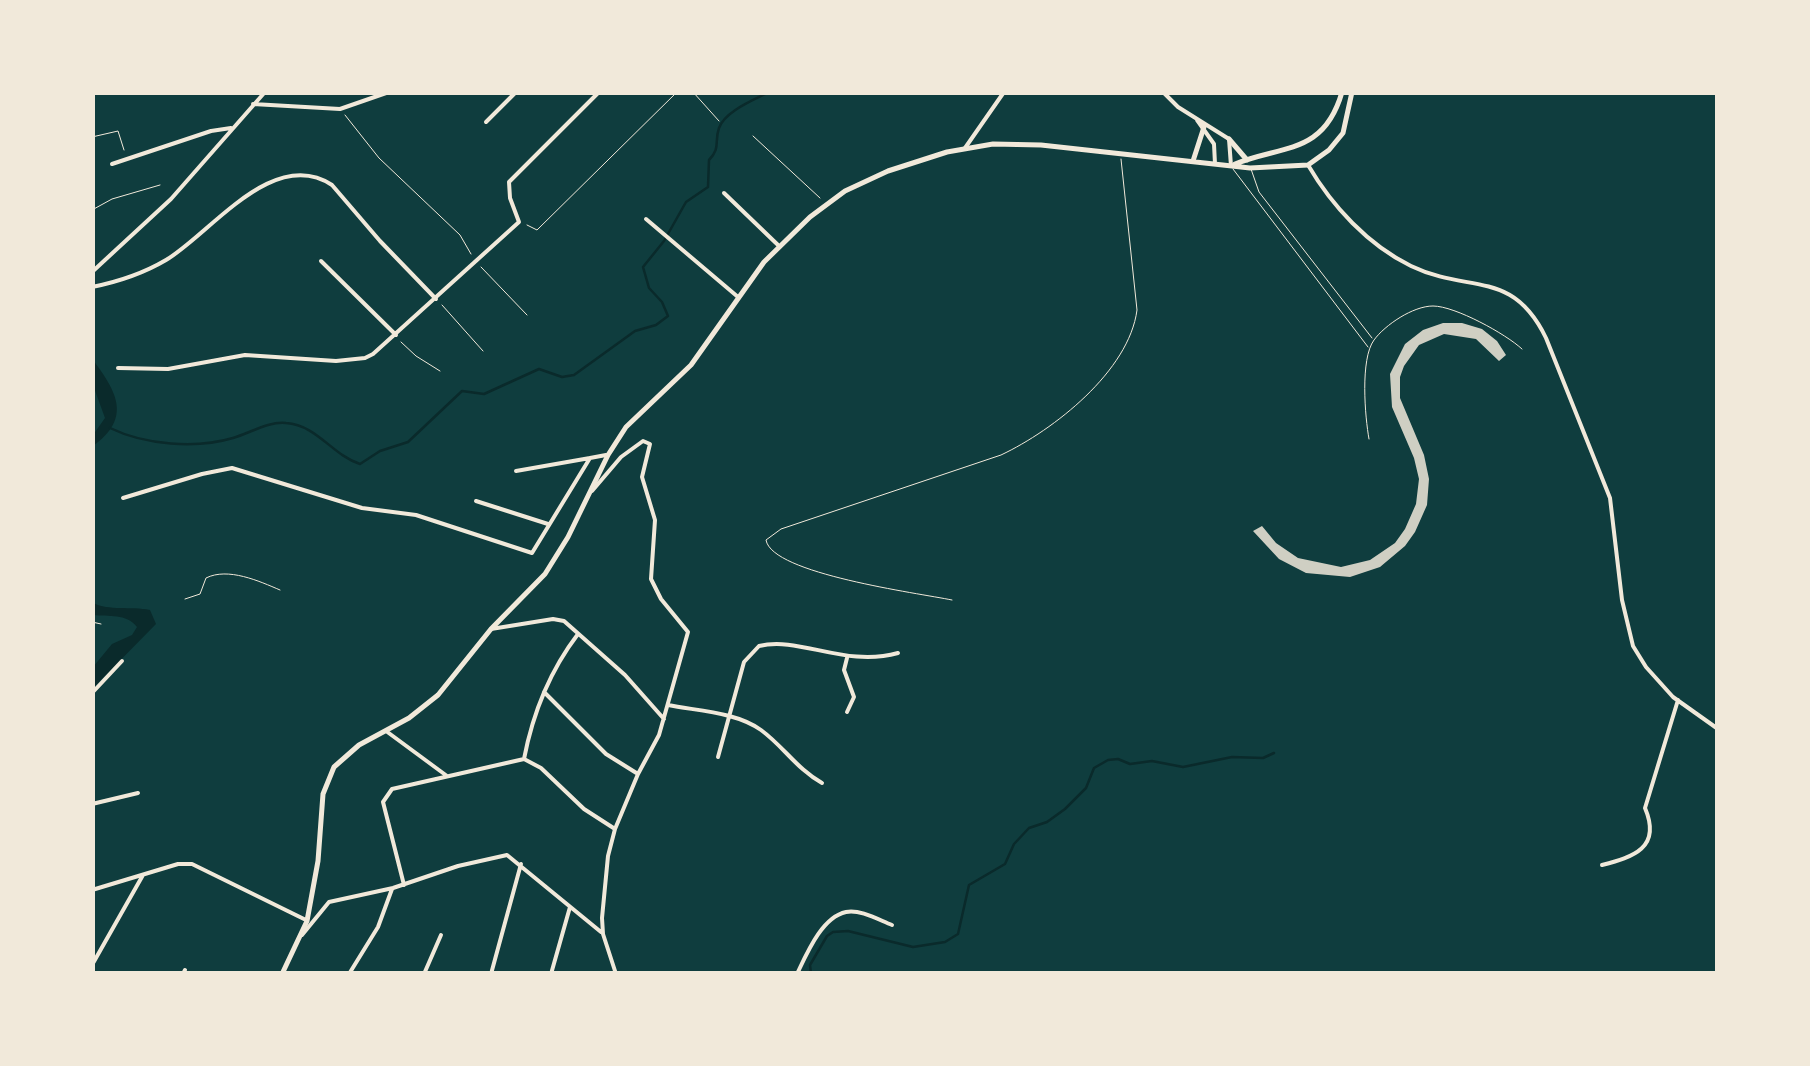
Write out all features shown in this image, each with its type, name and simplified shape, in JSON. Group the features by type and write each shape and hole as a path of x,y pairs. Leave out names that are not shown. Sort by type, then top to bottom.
{"main road":[{"path":"1231,166 1303,144 1330,120 1342,92"},
{"path":"282,974 307,921 327,780 344,756 409,718 438,695 490,629 545,574 563,547 608,455 636,416 706,347 778,245 824,206 876,176 966,148 1014,143 1250,168 1308,165 1329,150 1343,133 1352,92"},
{"path":"1193,162 1204,127"},
{"path":"1228,138 1247,160"}],"street":[{"path":"92,272 171,199 264,92"},
{"path":"254,104 340,109 389,92"},
{"path":"486,122 516,92"},
{"path":"118,368 168,369 245,356 365,358 396,335 519,222 509,182 599,92"},
{"path":"966,148 1004,92"},
{"path":"1163,92 1204,127 1214,144 1215,164"},
{"path":"1192,116 1228,138 1231,166"},
{"path":"112,164 219,128 231,128"},
{"path":"1308,165 1342,212 1399,259 1440,276 1502,290 1524,304 1534,317 1610,498 1622,600 1633,646 1646,667 1678,700 1718,729"},
{"path":"92,287 138,274 165,261 221,213 282,177 300,175 324,180 335,188 436,299"},
{"path":"724,193 778,245"},
{"path":"646,220 738,297"},
{"path":"321,261 396,335"},
{"path":"585,499 633,446 643,441 650,444 642,477 655,520 651,579 660,599 688,632 659,736 615,829 604,880 603,934 616,974"},
{"path":"516,471 608,455"},
{"path":"123,498 232,468 362,508 416,514 532,554 590,458"},
{"path":"476,501 548,524"},
{"path":"490,629 559,619 625,675 664,719"},
{"path":"524,759 551,672 578,634"},
{"path":"718,757 744,662 759,646 780,645 847,658 869,659 898,653"},
{"path":"847,658 845,676 854,697 848,712"},
{"path":"92,692 122,661"},
{"path":"543,692 597,746 638,774"},
{"path":"1602,864 1640,853 1647,842 1651,821 1645,808 1678,700"},
{"path":"668,705 744,720 822,783"},
{"path":"386,731 447,776"},
{"path":"404,885 382,802 392,789 524,759 551,776 584,809 615,829"},
{"path":"92,804 138,793"},
{"path":"302,935 329,902 404,885 494,856 512,856 603,934"},
{"path":"92,890 178,864 198,865 307,921"},
{"path":"492,974 521,864"},
{"path":"92,965 143,874"},
{"path":"349,974 378,927 393,888"},
{"path":"551,974 570,907"},
{"path":"798,974 822,929 843,912 852,911 892,925"},
{"path":"424,974 441,935"}],"lane":[{"path":"952,600 804,568 773,554 766,540 781,529 1001,455 1093,390 1118,358 1135,327 1137,310 1120,154"},
{"path":"1231,166 1370,349"},
{"path":"1250,168 1259,192 1374,341"},
{"path":"1369,439 1364,397 1370,349 1374,341 1410,313 1435,306 1495,331 1522,350"}],"path":[{"path":"519,222 537,230 677,92"},
{"path":"693,92 719,121"},
{"path":"340,109 364,135 378,158 460,235 476,263 527,315"},
{"path":"92,137 118,131 126,159"},
{"path":"753,136 810,186 824,206"},
{"path":"92,210 112,198 160,184"},
{"path":"436,299 483,351"},
{"path":"396,335 416,356 440,371"},
{"path":"185,598 200,594 206,578 218,574 280,590"},
{"path":"92,622 101,624"}],"water":[{"path":"93,360 109,383 117,404 113,425 93,446 93,435 105,418 93,385"},
{"path":"93,603 150,610 156,624 93,688 93,667 112,644 132,635 137,627 122,618 93,615"}],"building":[{"path":"1443,323 1482,329 1506,355 1499,361 1476,339 1444,334 1419,345 1404,366 1400,398 1424,455 1429,479 1427,505 1415,532 1380,567 1350,577 1306,573 1279,559 1253,531 1262,526 1276,543 1298,558 1341,567 1370,560 1395,543 1405,529 1416,504 1419,479 1392,407 1390,374 1405,344 1423,330"}],"waterway":[{"path":"110,428 155,442 187,444 219,441 286,423 307,429 360,464 380,451 408,442 462,391 484,394 539,369 562,377 574,375 635,331 656,325 668,316 649,288 643,267 664,241 686,202 708,187 709,160 715,152 722,122 769,92"},
{"path":"811,974 810,965 833,932 848,931 913,947 945,942 958,934 969,885 1005,864 1014,844 1029,828 1047,822 1065,809 1086,788 1094,768 1108,760 1130,764 1152,761 1183,767 1232,757 1263,758 1274,753"}]}
